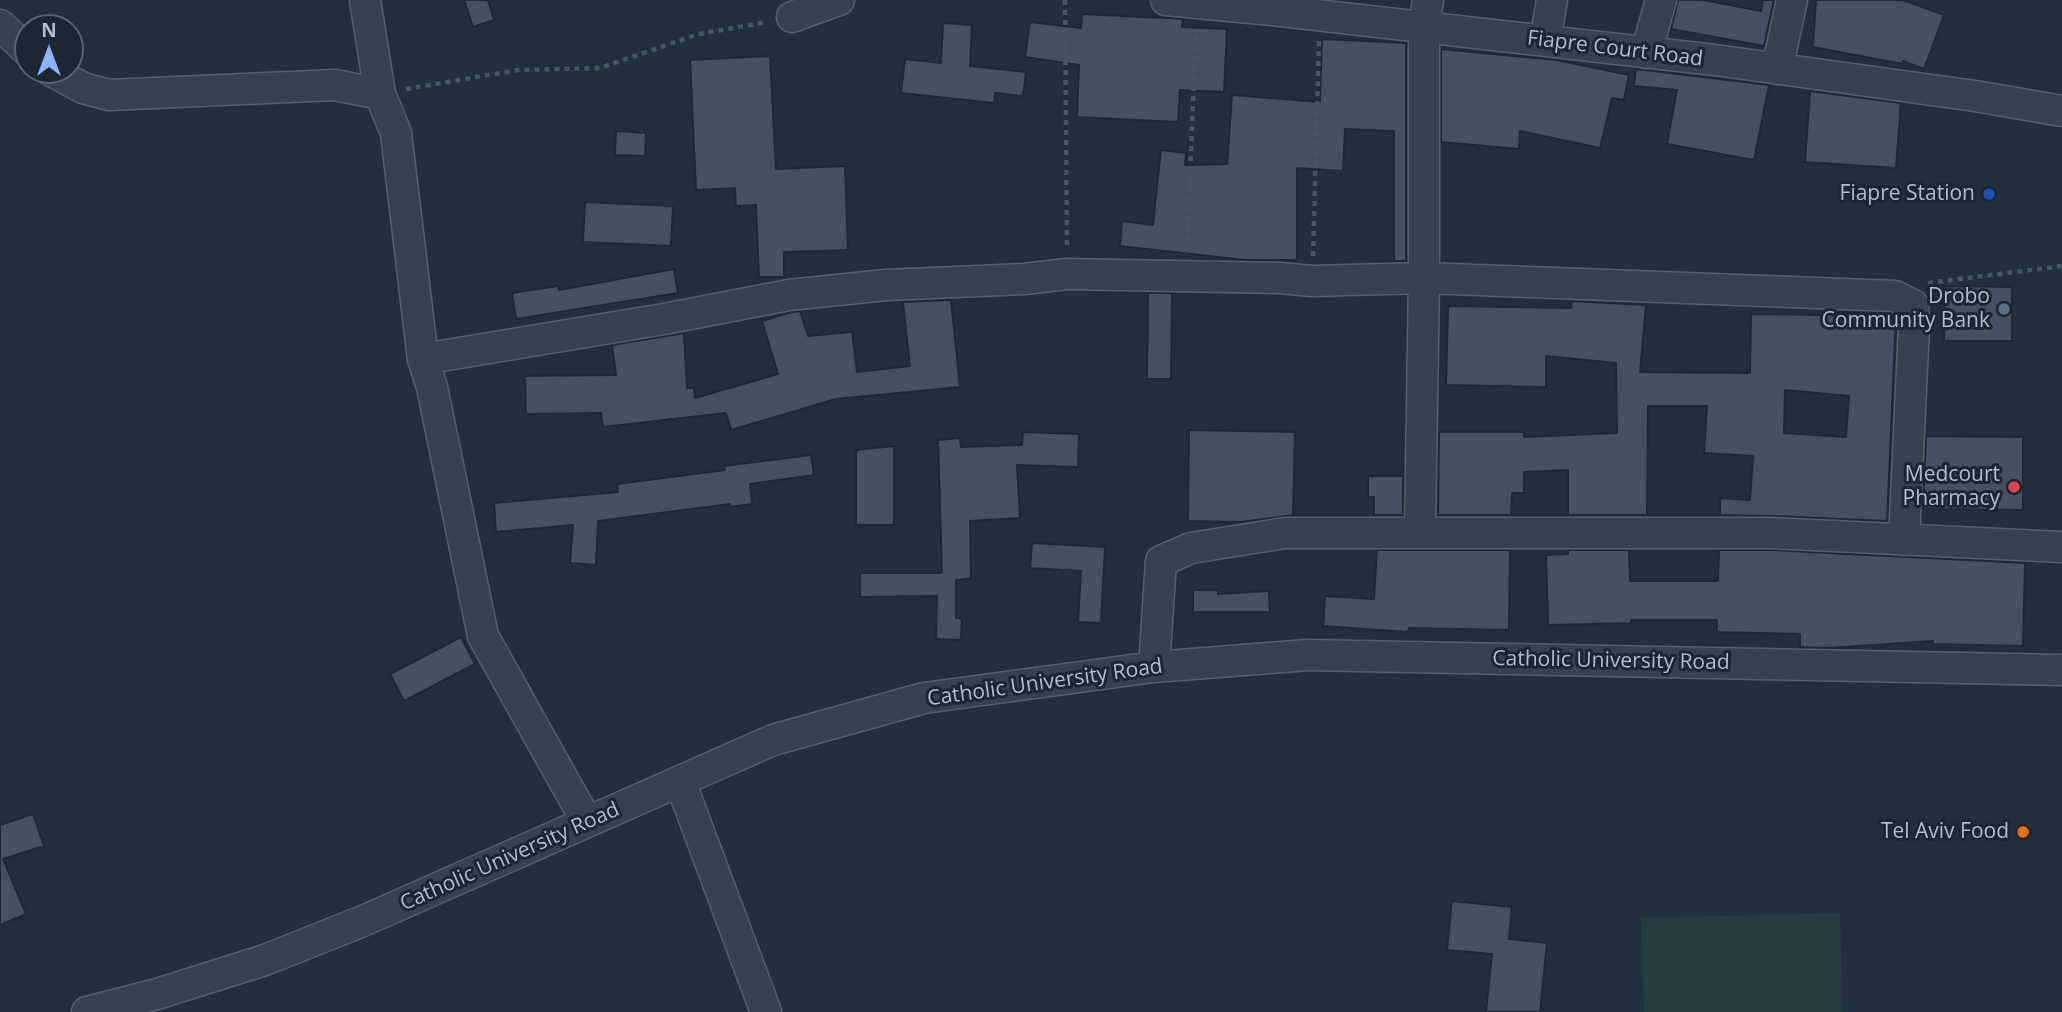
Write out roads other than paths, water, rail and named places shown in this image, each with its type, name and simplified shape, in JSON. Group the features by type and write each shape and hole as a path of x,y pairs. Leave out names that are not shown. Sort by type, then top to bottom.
{"street":[{"path":"365,0 380,94 396,133 424,359 484,636 587,822"},
{"path":"792,17 839,0"},
{"name":"Fiapre Court Road","path":"1166,0 1320,15 1426,13 1545,41 1777,69 1975,96 2062,111"},
{"path":"1545,41 1552,0"},
{"path":"1646,53 1661,0"},
{"path":"1777,69 1792,0"},
{"path":"1420,533 1426,13"},
{"path":"0,25 14,38"},
{"path":"76,84 109,95 335,85 380,94"},
{"path":"424,359 664,320 789,295 886,285 1024,279 1067,274 1312,281 1424,278 1895,296 1913,305 1914,325 1904,540"},
{"path":"1154,667 1161,561 1191,548 1285,533 1771,533 2062,547"},
{"name":"Catholic University Road","path":"87,1012 160,1003 363,922 773,740 924,698 1154,667 1308,654 2062,670"},
{"path":"680,781 766,1012"}],"place":[{"name":"Fiapre Station","path":"1989,194"},
{"name":"Drobo Community Bank","path":"2004,309"},
{"name":"Medcourt Pharmacy","path":"2014,487"},
{"name":"Tel Aviv Food","path":"2023,832"}]}
